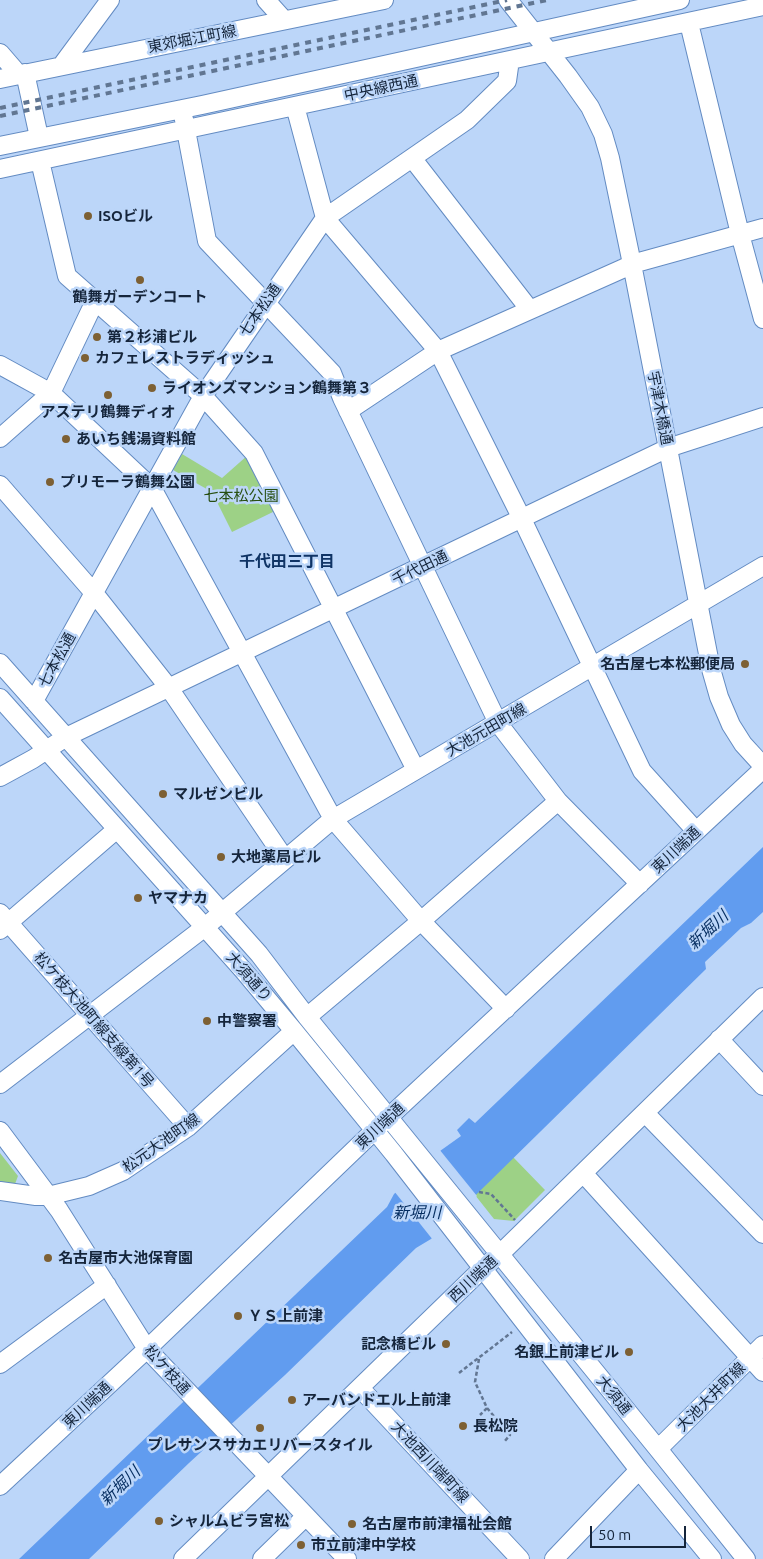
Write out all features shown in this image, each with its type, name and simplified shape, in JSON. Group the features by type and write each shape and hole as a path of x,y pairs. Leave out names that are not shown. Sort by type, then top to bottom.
{"street":[{"path":"62,65 110,0"},
{"path":"266,0 284,20"},
{"name":"東郊堀江町線","path":"0,78 382,0"},
{"name":"宇津木橋通","path":"508,0 550,52 590,107 603,134 610,158 632,264 711,669 719,698 731,725 743,744 763,768"},
{"name":"中央線西通","path":"0,146 182,109 671,1"},
{"name":"中央線西通","path":"0,169 763,6"},
{"path":"689,23 740,234 763,319"},
{"path":"0,54 22,74 39,138"},
{"name":"七本松通","path":"34,701 203,396 325,218 467,120 507,81 510,60"},
{"path":"295,106 325,218 438,351 522,519 642,771 696,831"},
{"path":"182,109 207,241 332,373 348,411 498,723 558,801 640,884"},
{"path":"412,158 530,310"},
{"path":"40,161 67,276 203,396 254,453 416,770"},
{"path":"348,411 438,351 632,264 763,228"},
{"path":"0,438 51,393 95,301"},
{"path":"0,365 51,393 152,488 333,818 421,920 506,1009"},
{"name":"千代田通","path":"47,750 73,733 668,448 763,417"},
{"path":"0,485 94,593 169,688 285,859"},
{"name":"大池元田町線","path":"0,1084 205,927 333,818 592,668 763,566"},
{"name":"大須通り","path":"0,663 34,701 73,733 222,913 259,954 481,1232"},
{"name":"大須通り","path":"0,698 205,927 294,1031 375,1130 483,1268"},
{"path":"0,777 47,750"},
{"name":"東川端通","path":"0,1486 147,1349 375,1130 763,768"},
{"path":"308,1017 558,801"},
{"path":"3,922 118,829"},
{"name":"松ケ枝大池町線支線第1号","path":"3,922 90,1014 188,1126"},
{"name":"西川端通","path":"182,1559 483,1268 500,1254 763,997"},
{"name":"松元大池町線","path":"0,1191 48,1196 89,1186 123,1171 188,1126 294,1031"},
{"path":"719,1039 763,1086"},
{"path":"644,1113 763,1234"},
{"name":"松ケ枝通","path":"0,1131 48,1196 147,1349 348,1559"},
{"path":"583,1173 763,1372"},
{"name":"大須通","path":"481,1232 658,1448 746,1559"},
{"name":"大須通","path":"483,1268 639,1470 712,1559"},
{"path":"0,1364 107,1285"},
{"name":"大池大井町線","path":"658,1448 763,1345"},
{"name":"大池西川端町線","path":"360,1388 520,1559"},
{"path":"554,1559 639,1470"},
{"path":"262,1559 306,1516"}],"path":[{"path":"479,1192 491,1194 516,1221"},
{"path":"459,1373 512,1332"},
{"path":"479,1358 475,1382 487,1408 510,1436 504,1442"},
{"path":"480,1415 487,1408"}],"green space":[{"name":"七本松公園","path":"182,454 222,478 248,455 275,511 232,532 212,492 173,470"},
{"path":"0,1153 18,1176 15,1184 0,1182"},
{"path":"513,1157 545,1190 514,1221 494,1219 475,1195"}],"water":[{"name":"新堀川","path":"763,847 763,912 751,923 741,928 705,962 706,969 431,1239 416,1248 285,1375 189,1463 89,1559 19,1559 387,1207 394,1194 440,1151 461,1136 457,1130 469,1118 475,1123"}],"pier":[{"path":"439,1149 477,1196 433,1240 394,1191"}],"railway":[{"path":"0,108 507,0"},
{"path":"0,116 547,0"}],"place":[{"name":"ISOビル","path":"88,216"},
{"name":"鶴舞ガーデンコート","path":"140,280"},
{"name":"第２杉浦ビル","path":"97,337"},
{"name":"カフェレストラディッシュ","path":"85,358"},
{"name":"ライオンズマンション鶴舞第３","path":"152,388"},
{"name":"アステリ鶴舞ディオ","path":"108,395"},
{"name":"あいち銭湯資料館","path":"66,439"},
{"name":"プリモーラ鶴舞公園","path":"50,482"},
{"name":"名古屋七本松郵便局","path":"745,664"},
{"name":"マルゼンビル","path":"163,794"},
{"name":"大地薬局ビル","path":"221,857"},
{"name":"ヤマナカ","path":"138,898"},
{"name":"中警察署","path":"207,1021"},
{"name":"名古屋市大池保育園","path":"48,1258"},
{"name":"ＹＳ上前津","path":"238,1316"},
{"name":"記念橋ビル","path":"446,1344"},
{"name":"名銀上前津ビル","path":"629,1352"},
{"name":"アーバンドエル上前津","path":"292,1400"},
{"name":"長松院","path":"463,1426"},
{"name":"プレサンスサカエリバースタイル","path":"260,1428"},
{"name":"シャルムビラ宮松","path":"159,1521"},
{"name":"名古屋市前津福祉会館","path":"352,1524"},
{"name":"市立前津中学校","path":"301,1545"}],"district":[{"name":"千代田三丁目","path":"287,562"}]}
